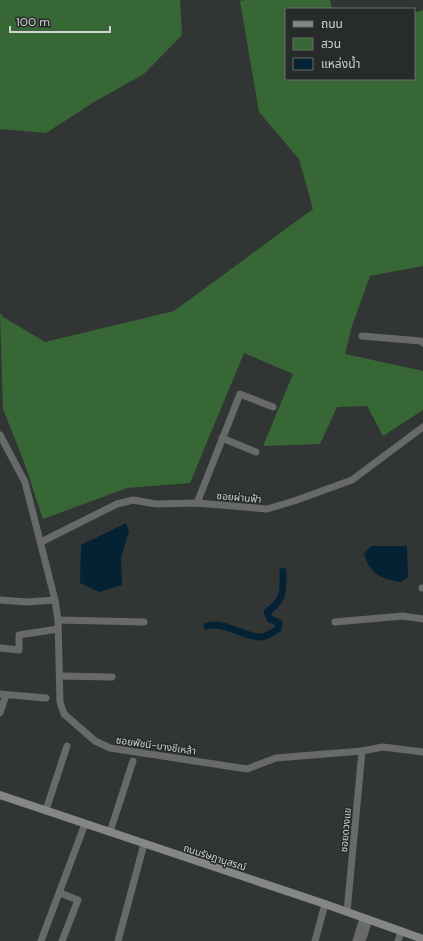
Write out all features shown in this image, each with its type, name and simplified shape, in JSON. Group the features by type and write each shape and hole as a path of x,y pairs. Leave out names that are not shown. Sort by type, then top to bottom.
{"street":[{"path":"362,336 421,341 423,343"},
{"path":"197,503 240,394 273,407"},
{"name":"ซอยผ่านฟ้า","path":"41,542 117,504 133,500 156,504 197,503 267,509 294,501 352,480 423,427"},
{"name":"ซอยพัชนี-บางชีเหล้า","path":"0,435 25,482 55,600 58,620 60,702 64,714 95,741 110,748 247,769 276,758 362,751 383,747 423,752"},
{"path":"222,438 256,452"},
{"path":"0,600 27,602 55,600"},
{"path":"335,622 403,616 423,619"},
{"path":"58,620 144,622"},
{"path":"0,648 19,650 19,635 58,629"},
{"path":"60,676 112,677"},
{"path":"0,713 3,695 46,698"},
{"path":"46,810 67,746"},
{"name":"ซอยดวงแข","path":"347,912 362,751"},
{"path":"110,832 133,761"},
{"name":"ถนนรัษฎานุสรณ์","path":"0,795 325,904 423,939"},
{"path":"41,941 85,824"},
{"path":"118,941 144,844"},
{"path":"60,893 78,900 62,941"},
{"path":"315,941 325,904"},
{"path":"356,941 366,919"},
{"path":"362,941 366,919"},
{"path":"398,941 401,932"}],"green space":[{"path":"0,0 180,0 182,35 144,74 94,102 46,133 0,129"},
{"path":"330,0 332,8 285,8 285,80 415,80 415,13 423,10 423,266 370,276 352,326 345,354 423,371 423,410 383,436 367,406 337,407 320,444 263,446 293,374 244,353 190,483 127,488 43,519 24,462 3,409 0,313 3,317 45,342 174,311 313,209 299,159 259,112 240,1"}],"water":[{"path":"126,523 129,531 121,558 122,585 99,592 80,583 81,545"},
{"path":"371,546 407,546 408,577 401,582 382,577 373,571 366,561 364,554"}],"waterway":[{"path":"207,626 214,625 227,627 248,635 261,637 278,629 279,623 270,619 267,612 273,608 282,594 283,571"}]}
